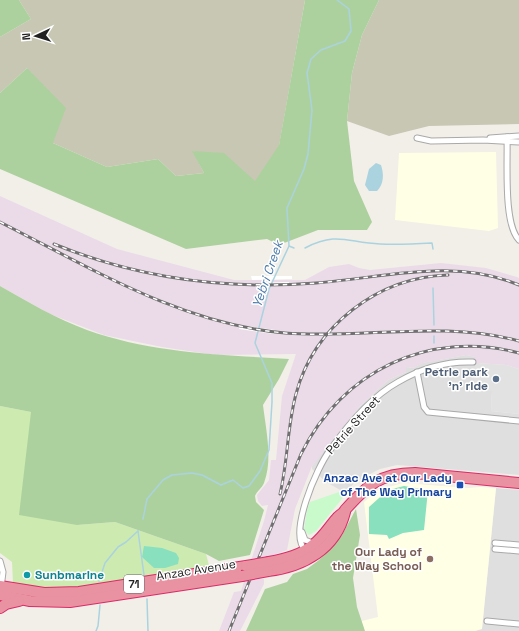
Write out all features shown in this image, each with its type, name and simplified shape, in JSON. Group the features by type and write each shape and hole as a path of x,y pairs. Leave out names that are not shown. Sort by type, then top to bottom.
{"highway":[{"name":"Anzac Avenue","path":"0,590 21,600 55,602 87,600 242,576 269,567 305,551 315,543 337,517 345,511 353,499 368,486 397,474 415,473 519,483"},
{"name":"Anzac Avenue","path":"0,590 44,593 79,592 246,566 291,567 317,554 328,544 343,521 345,511"},
{"path":"0,608 6,604 16,603 21,600"}],"street":[{"path":"417,138 431,141 483,140 507,139 519,136"},
{"path":"507,139 519,142"},
{"path":"507,139 509,218 513,232 519,240"},
{"name":"Petrie Street","path":"305,551 301,542 300,527 302,515 318,471 330,450 357,418 378,396 397,382 417,372 436,366 473,362"},
{"path":"417,372 424,407 428,412 519,421"},
{"path":"300,527 305,540 315,543"},
{"path":"495,543 519,546"},
{"path":"495,549 519,552"},
{"path":"305,551 317,554"},
{"path":"0,561 3,572 0,590"},
{"path":"487,621 519,624"}],"shaded area":[{"path":"19,0 305,0 279,146 255,182 193,151 204,173 176,176 158,159 107,167 53,143 27,68 0,93 0,37 31,19"},
{"path":"379,0 519,0 519,124 429,126 389,136 347,121 352,73 362,35"},
{"path":"496,152 498,228 489,231 395,220 399,153"},
{"path":"0,196 117,249 234,280 305,280 329,267 349,264 370,270 441,263 486,268 517,277 519,278 519,369 506,365 475,363 475,357 466,355 423,363 413,368 406,367 406,372 388,380 359,407 312,466 295,509 287,550 268,557 260,579 264,579 264,584 240,631 219,631 234,592 241,591 264,521 268,505 262,506 258,501 257,495 269,480 271,460 276,460 282,396 296,354 215,355 162,347 104,335 50,314 0,286"},
{"path":"466,355 476,357 492,391 491,411 519,414 519,475 397,465 380,469 366,476 354,483 345,495 342,491 326,482 312,469 312,466 317,459 359,407 388,380 406,372 406,367 413,368 422,363"},
{"name":"Petrie park 'n' ride","path":"475,363 506,365 519,369 519,414 491,411 492,391 473,389"},
{"name":"Our Lady of the Way School","path":"403,483 468,488 496,488 482,629 475,631 357,631 362,621 378,617 364,502 378,490"},
{"path":"496,488 519,490 519,631 475,631 482,628"}],"green space":[{"path":"0,0 19,0 31,19 0,37"},
{"path":"305,0 379,0 362,35 352,73 347,121 354,181 372,222 367,230 318,230 279,245 267,239 186,249 0,169 0,93 27,68 66,108 53,143 107,167 158,159 176,176 204,173 192,151 224,153 255,181 279,145"},
{"path":"0,286 65,321 111,338 136,344 187,352 289,359 263,405 268,444 268,464 264,483 255,496 256,502 264,510 250,555 219,561 206,554 115,522 77,525 19,515 31,412 0,406"},
{"path":"0,406 31,412 77,525 115,522 206,554 210,569 67,589 35,587 13,583 12,562 0,553"},
{"path":"404,486 428,490 424,530 403,533 389,539 387,535 369,534 369,507 388,490"},
{"path":"342,491 345,495 316,531 309,535 304,530 307,510 310,502"},
{"path":"356,509 360,535 353,578 357,607 365,631 246,631 265,589 287,582 293,574 307,569 319,560 342,535"},
{"path":"144,546 162,548 176,553 179,558 178,564 165,568 154,568 142,557"}],"water":[{"path":"376,163 381,165 383,172 382,182 377,191 369,191 365,185 369,169"}],"pier":[{"path":"251,276 292,276 292,279 252,280"},
{"path":"289,282 289,286 252,286 252,283"},
{"path":"240,325 275,330 274,334 239,329"}],"waterway":[{"name":"Yebri Creek","path":"143,519 147,499 163,480 172,475 192,473 202,475 221,485 233,480 243,488 249,486 260,471 269,450 272,383 255,343 269,289 289,246 287,208 304,169 308,154 312,110 307,73 311,59 321,50 345,41 351,31 349,9 337,0"},
{"path":"305,248 326,240 343,239 387,244 432,243 433,249"},
{"name":"Yebri Creek","path":"289,246 294,248"},
{"path":"433,288 434,325"},
{"path":"434,336 434,343"},
{"path":"138,531 144,575"},
{"name":"Yebri Creek","path":"99,581 105,563 118,547 138,531"},
{"path":"147,599 148,631"},
{"name":"Yebri Creek","path":"96,631 98,626 100,605"}],"railway":[{"path":"0,222 103,275 138,291 173,306 209,318 247,328 285,333 314,334 402,331 461,332 490,335 519,341"},
{"path":"54,244 85,256 150,273 216,283 283,285 342,281 393,274 444,271 469,272 494,277 519,285"},
{"path":"280,494 296,394 305,369 318,347 334,327 352,310 374,296 397,285 422,278 448,275"},
{"path":"229,631 301,454 318,425 340,400 364,379 392,363 421,353 453,347 485,347 519,353"}],"place":[{"name":"Petrie park 'n' ride","path":"496,379"},
{"name":"Anzac Ave at Our Lady of The Way Primary","path":"460,485"},
{"name":"Our Lady of the Way School","path":"430,559"},
{"name":"Sunbmarine","path":"27,575"}]}
